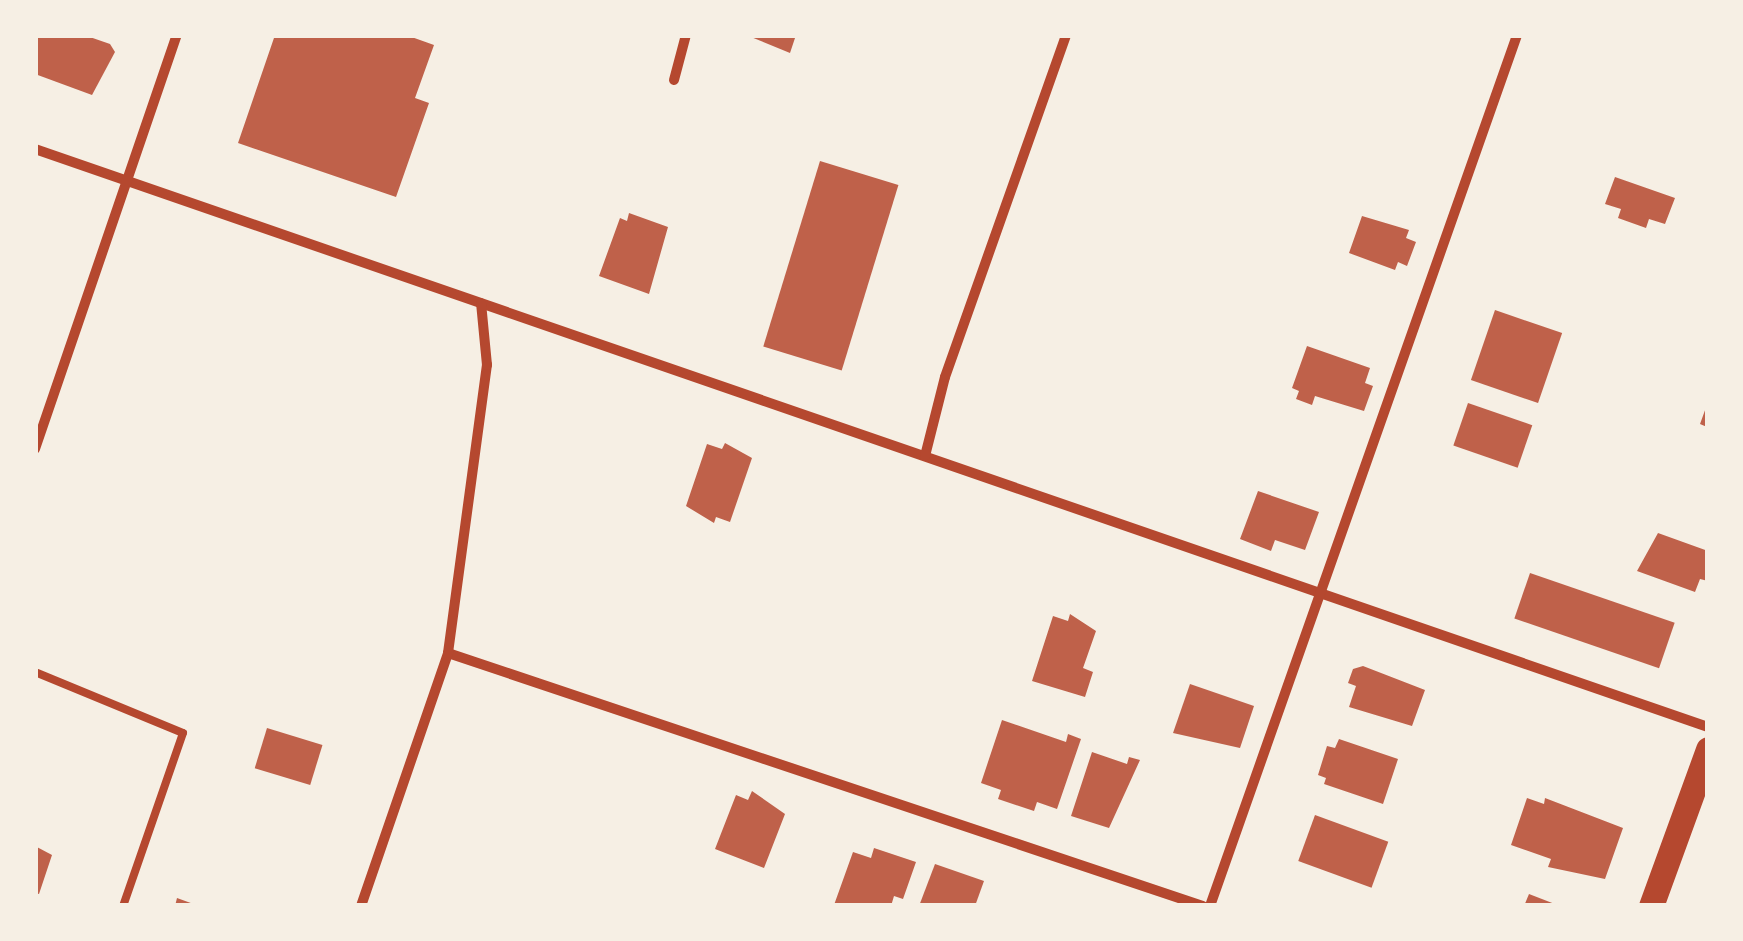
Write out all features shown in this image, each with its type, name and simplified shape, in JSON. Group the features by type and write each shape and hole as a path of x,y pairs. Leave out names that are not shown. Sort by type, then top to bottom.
{"main road":[{"path":"1651,906 1708,749"}],"street":[{"path":"35,448 177,35"},
{"path":"674,80 686,35"},
{"path":"925,456 944,377 1066,35"},
{"path":"448,653 1207,906 1517,35"},
{"path":"35,149 1708,727"},
{"path":"361,906 448,653 487,366 481,303"}],"lane":[{"path":"35,672 184,732 123,906"}],"building":[{"path":"35,35 84,35 110,44 115,52 92,95 35,74"},
{"path":"275,35 406,35 434,45 415,98 429,103 396,197 238,143"},
{"path":"746,35 796,35 790,53"},
{"path":"820,161 898,185 842,370 763,347"},
{"path":"1615,177 1675,198 1665,224 1649,219 1646,228 1618,218 1621,209 1605,204"},
{"path":"629,213 668,227 649,294 599,276 620,218 627,221"},
{"path":"1362,216 1409,230 1406,238 1416,242 1407,266 1398,262 1395,270 1349,253"},
{"path":"1495,310 1562,333 1538,403 1471,380"},
{"path":"1307,346 1370,368 1365,383 1373,386 1364,411 1315,396 1312,405 1296,399 1299,391 1292,388"},
{"path":"1708,402 1708,439 1707,427 1700,424"},
{"path":"1468,403 1532,425 1518,468 1453,446"},
{"path":"725,443 752,458 730,522 716,517 714,523 686,506 707,444 722,449"},
{"path":"1258,491 1319,512 1305,550 1275,540 1271,551 1240,539"},
{"path":"1658,533 1708,551 1708,581 1700,579 1695,592 1637,571"},
{"path":"1530,573 1675,623 1659,668 1514,618"},
{"path":"1070,614 1096,631 1083,668 1093,672 1085,697 1032,681 1053,616 1068,621"},
{"path":"1363,666 1425,690 1412,726 1349,707 1356,686 1348,683 1353,669"},
{"path":"1190,684 1254,706 1240,748 1173,733"},
{"path":"1002,720 1066,742 1068,734 1081,739 1057,809 1037,802 1034,811 998,799 1001,790 981,783"},
{"path":"267,728 322,745 310,785 255,768"},
{"path":"1339,739 1398,759 1383,804 1324,784 1326,778 1318,775 1327,746 1335,748"},
{"path":"1092,752 1127,764 1129,757 1140,760 1109,828 1071,816"},
{"path":"752,791 785,814 764,868 715,849 736,795 748,800"},
{"path":"1527,798 1544,804 1545,798 1623,828 1605,879 1548,867 1551,859 1511,845"},
{"path":"1315,815 1388,842 1372,888 1298,861"},
{"path":"35,846 52,855 39,894 35,893"},
{"path":"874,848 916,862 903,899 894,896 891,906 834,905 853,852 871,858"},
{"path":"935,864 984,881 975,906 919,906"},
{"path":"1529,894 1560,906 1524,906"},
{"path":"177,898 199,906 175,906"}]}
